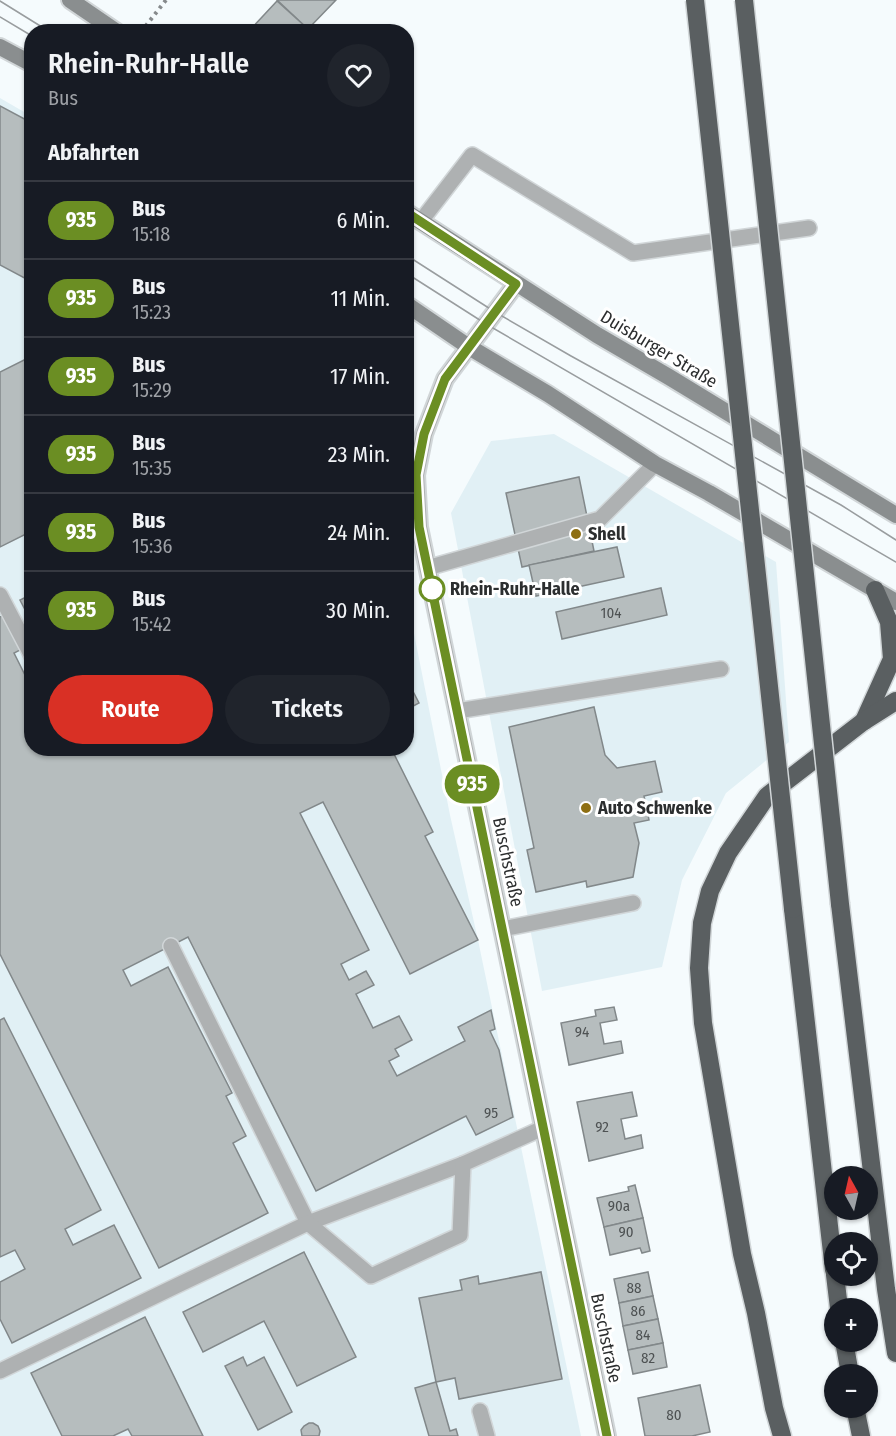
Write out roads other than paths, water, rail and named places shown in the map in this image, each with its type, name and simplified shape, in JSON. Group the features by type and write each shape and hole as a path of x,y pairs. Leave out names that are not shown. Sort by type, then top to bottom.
{"highway":[{"path":"695,0 830,1232"},
{"path":"744,0 840,904 884,1278 896,1353"},
{"path":"864,721 892,658 889,622 875,590"},
{"path":"782,1436 774,1408 742,1254 703,1023 699,968 702,923 710,891 728,853 767,796 864,721 896,701"},
{"path":"857,1418 861,1436"}],"main road":[{"path":"74,1 106,24"},
{"path":"0,47 24,60"},
{"name":"Duisburger Straße","path":"414,217 597,335 896,515"},
{"path":"414,309 469,347 548,394 655,464 896,602"}],"street":[{"name":"Buschstraße","path":"516,284 445,379 424,434 416,475 419,527 607,1436"}],"lane":[{"path":"421,221 472,155 633,253 809,228"},
{"path":"427,568 600,519 655,464"},
{"path":"0,595 24,641"},
{"path":"457,711 721,669"},
{"path":"502,929 633,903"},
{"path":"171,946 308,1223 371,1276 460,1235 463,1164"},
{"path":"0,1371 308,1223 463,1164 543,1128"},
{"path":"480,1411 487,1436"}],"tram line":[{"path":"0,1 37,24"},
{"path":"0,17 24,31"},
{"path":"414,260 495,312 841,505 896,540"},
{"path":"414,278 486,324 896,562"}],"place":[{"name":"Shell","path":"576,534"},
{"name":"Rhein-Ruhr-Halle","path":"432,589"},
{"name":"Auto Schwenke","path":"586,808"}]}
